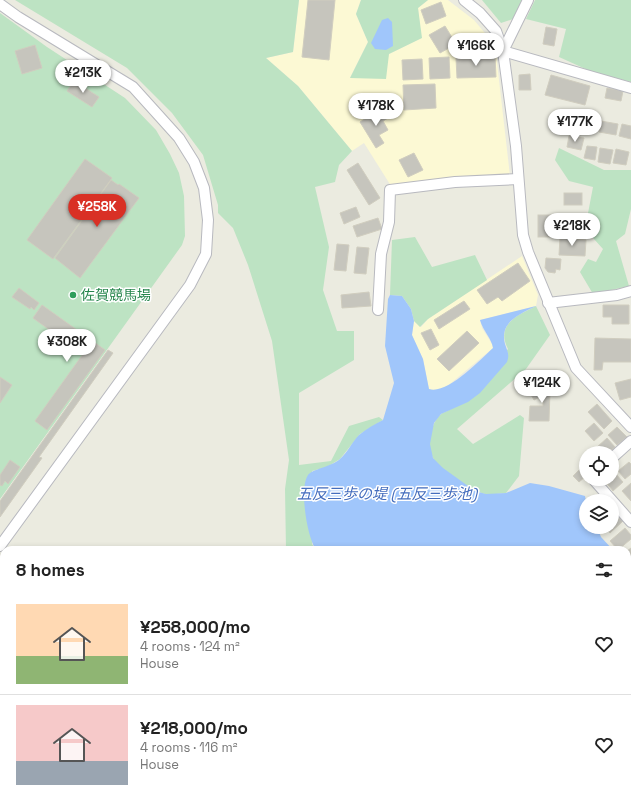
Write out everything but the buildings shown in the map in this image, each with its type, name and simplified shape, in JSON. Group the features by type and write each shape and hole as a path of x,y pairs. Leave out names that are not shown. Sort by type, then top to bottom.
{"street":[{"path":"464,0 480,13 496,31 504,50 523,235 528,252 576,368 631,427"},
{"path":"504,50 528,0"},
{"path":"0,4 18,17 133,87 179,138 194,162 204,188 208,220 206,254 190,285 0,546"},
{"path":"504,50 631,88"},
{"path":"378,310 381,254 389,222 390,190 455,182 518,179"},
{"path":"548,303 617,295 631,291"},
{"path":"619,452 631,441"},
{"path":"599,486 631,522"}],"shaded area":[{"path":"299,0 361,0 356,14 368,42 350,78 389,54 421,38 418,8 428,0 448,0 474,20 495,45 510,176 435,179 391,186 364,143 352,151 298,86 266,58 293,52"},
{"path":"522,256 538,295 536,306 480,320 482,328 493,348 445,388 434,391 429,389 423,359 412,335 414,321 421,327 428,319"}],"green space":[{"path":"15,0 299,0 293,52 266,58 298,86 352,151 339,165 335,182 315,187 329,247 323,290 337,331 354,331 354,360 299,393 299,465 331,461 349,426 379,417 383,420 360,434 340,459 327,467 312,471 312,544 313,546 286,546 285,489 289,460 272,341 248,265 233,228 218,213 218,205 203,155 172,113 127,68"},
{"path":"361,0 428,0 418,8 422,38 389,54 386,79 350,78 368,42 356,14"},
{"path":"482,0 522,0 513,19 501,23"},
{"path":"535,0 631,0 631,82 590,71 559,57 566,29 526,19"},
{"name":"佐賀競馬場","path":"0,13 47,47 125,98 156,130 179,173 184,196 185,236 182,245 0,499"},
{"path":"559,148 604,170 631,170 631,209 625,234 616,241 629,286 593,294 580,272 588,259 596,262 603,249 585,229 593,187 569,181 555,160"},
{"path":"415,237 432,267 475,255 487,280 428,319 420,327 414,321 411,309 402,296 390,295 392,240"},
{"path":"536,306 550,335 526,369 457,429 473,444 520,415 524,418 519,476 506,493 487,495 456,479 436,463 431,453 430,435 434,423 440,415 451,409 508,349 504,333 510,322 522,313"}],"water":[{"path":"388,18 392,22 393,46 386,50 375,49 371,43 382,20"},
{"name":"五反三歩の堤 (五反三歩池)","path":"390,295 402,296 411,309 414,321 412,335 423,359 429,389 445,387 472,368 493,348 480,320 536,306 524,312 508,324 504,336 508,355 507,362 480,393 468,402 441,414 434,423 430,444 433,458 443,468 475,491 486,494 506,493 530,483 549,486 579,494 579,534 600,534 609,546 314,546 305,512 305,481 310,473 340,459 359,435 383,420 394,383 385,346 388,299"}],"place":[{"name":"佐賀競馬場","path":"73,295"}]}
